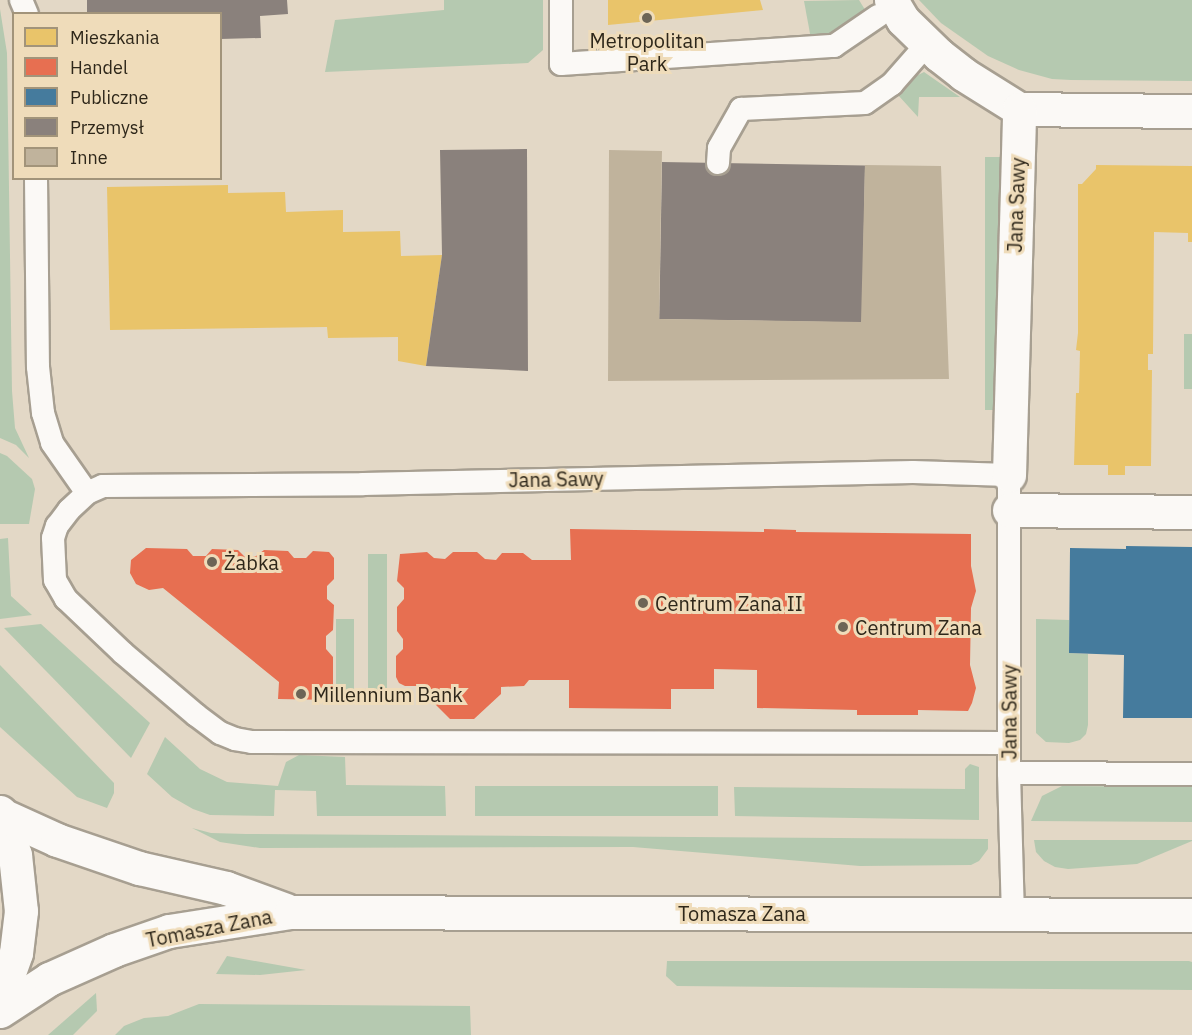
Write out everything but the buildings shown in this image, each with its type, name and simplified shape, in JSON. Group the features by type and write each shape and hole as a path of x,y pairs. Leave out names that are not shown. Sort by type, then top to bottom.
{"street":[{"path":"884,8 903,20 963,74 1019,109 1192,111"},
{"name":"Jana Sawy","path":"1009,475 1019,109"},
{"path":"1009,510 1192,512"},
{"path":"0,998 16,953 21,911 17,862 1,814"},
{"name":"Tomasza Zana","path":"1,814 57,840 139,868 226,888 291,912"},
{"name":"Tomasza Zana","path":"0,1011 49,979 114,950 169,931 291,912 1192,915"}],"lane":[{"path":"561,0 561,64 834,46 884,8"},
{"path":"718,163 718,148 741,109 865,103 892,84 927,44"},
{"path":"36,180 38,367 43,413 52,442 95,489 57,526 53,538 56,580 66,599 123,653 220,733 252,742 1009,743"},
{"name":"Jana Sawy","path":"95,489 913,472 1009,475 1009,773 1013,915"},
{"path":"1009,773 1192,774"}],"green space":[{"path":"444,0 543,0 543,50 528,63 325,72 335,20 444,10"},
{"path":"859,0 867,13 842,31 811,39 804,1"},
{"path":"919,0 1192,0 1192,81 1052,79 1019,70 988,56 941,23"},
{"path":"0,9 7,53 12,391 15,428 29,458 16,445 0,438"},
{"path":"924,72 960,97 919,97 918,117 898,95 912,78"},
{"path":"985,157 1000,157 1000,410 985,410"},
{"path":"1184,334 1192,334 1192,389 1184,389"},
{"path":"0,453 7,456 32,479 35,489 29,524 0,524"},
{"path":"8,538 11,596 32,615 0,619 0,539"},
{"path":"368,554 387,554 387,696 368,696"},
{"path":"336,619 354,619 354,697 336,697"},
{"path":"1036,619 1069,620 1069,653 1088,654 1088,725 1086,734 1080,740 1069,743 1046,742 1036,733"},
{"path":"41,624 150,723 131,758 4,628"},
{"path":"0,665 114,783 114,793 107,808 77,797 0,727"},
{"path":"165,737 200,769 227,782 278,786 286,762 299,755 345,757 346,785 445,786 446,816 317,816 316,791 275,790 274,816 210,815 193,809 172,797 147,774"},
{"path":"970,764 979,767 979,820 735,816 734,787 965,789 965,769"},
{"path":"475,786 718,786 718,816 475,816"},
{"path":"1062,786 1192,787 1192,822 1031,821 1042,796"},
{"path":"192,828 211,833 246,834 988,839 988,849 979,861 971,865 860,866 633,847 260,848 220,842"},
{"path":"1034,840 1192,841 1137,864 1068,869 1055,867 1044,861 1036,852"},
{"path":"227,956 306,970 260,975 216,974"},
{"path":"667,961 1189,961 1192,962 1192,990 677,986 666,976"},
{"path":"96,993 97,1011 73,1035 48,1035"},
{"path":"199,1004 470,1006 471,1035 115,1035 124,1026 144,1018 168,1016"}],"place":[{"name":"Metropolitan Park","path":"647,18"},
{"name":"Żabka","path":"212,562"},
{"name":"Centrum Zana II","path":"643,603"},
{"name":"Centrum Zana","path":"843,627"},
{"name":"Millennium Bank","path":"301,694"}]}
